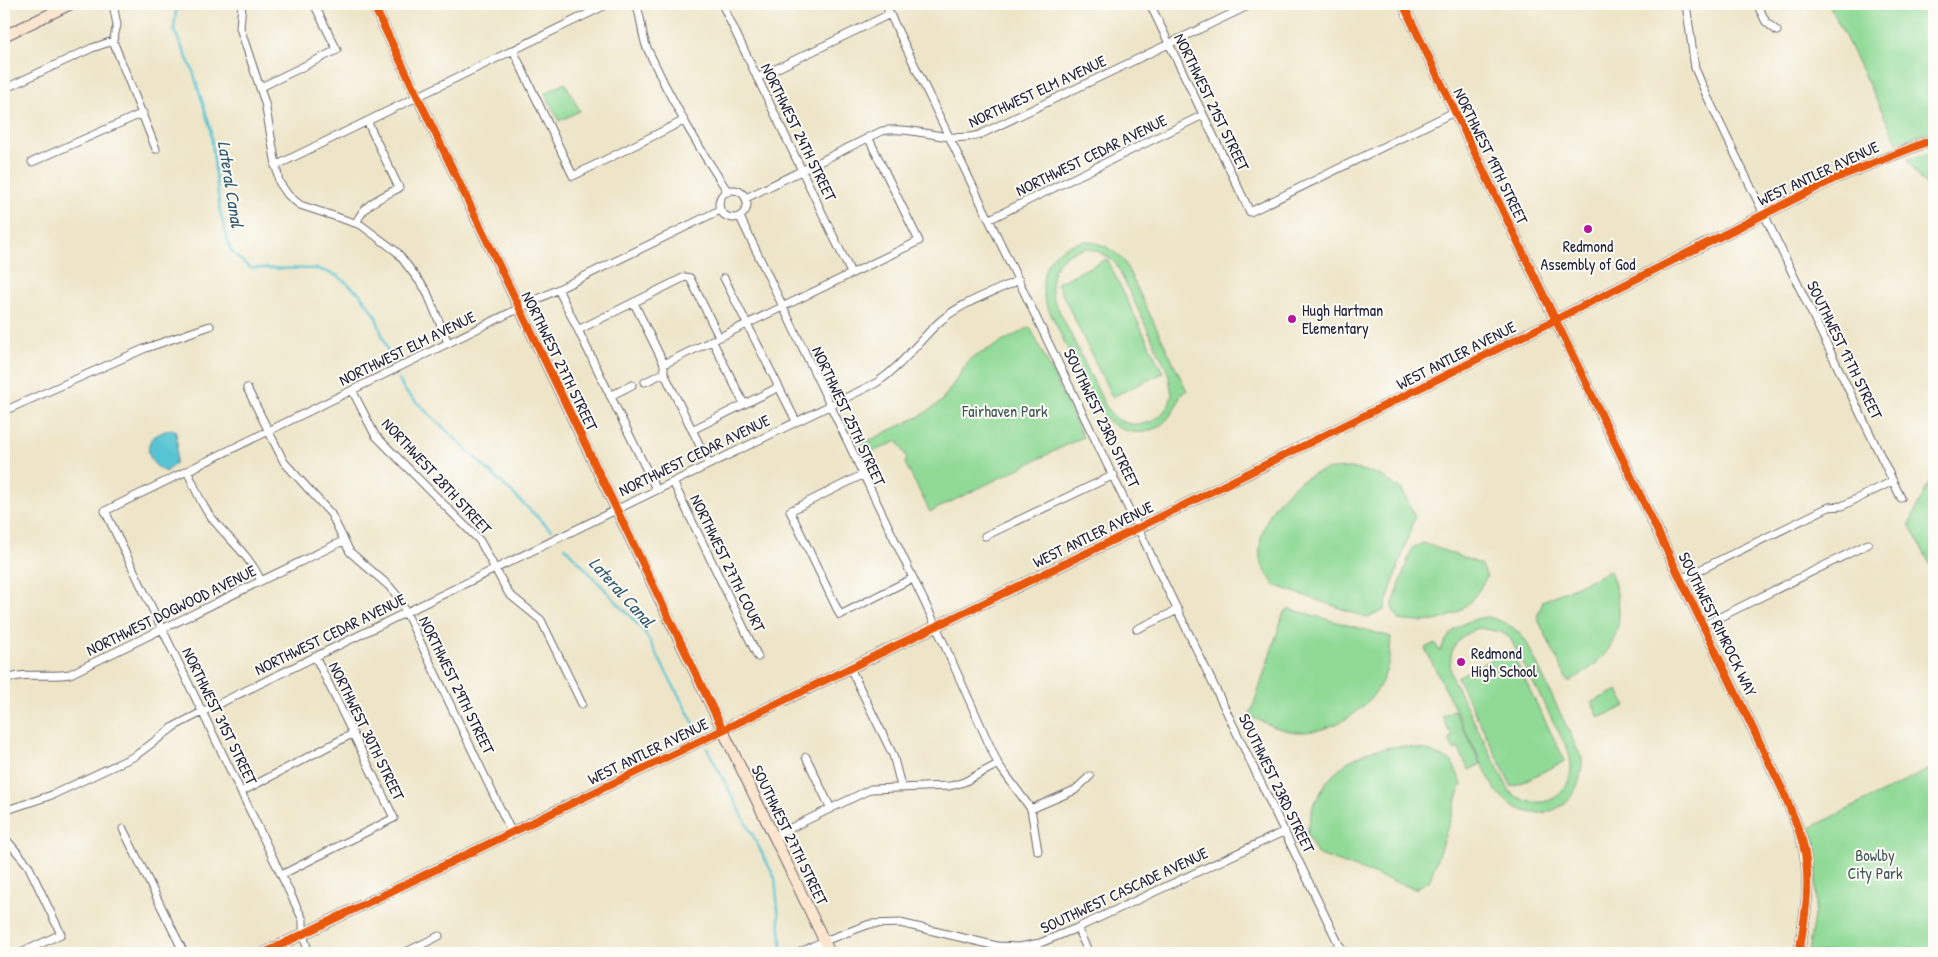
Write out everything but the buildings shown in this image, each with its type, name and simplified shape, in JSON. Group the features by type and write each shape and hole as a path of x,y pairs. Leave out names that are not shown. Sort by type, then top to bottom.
{"street":[{"path":"4,36 71,4"},
{"path":"113,4 117,25 113,41 156,149"},
{"path":"242,4 240,28 261,87 275,166 280,182 288,196 300,205 356,223 377,235 397,252 426,290 448,343"},
{"path":"261,87 337,50 314,4"},
{"name":"NORTHWEST 27TH STREET","path":"373,4 723,730"},
{"path":"275,166 608,4"},
{"path":"636,4 642,21 646,46 699,150 728,192"},
{"name":"NORTHWEST 24TH STREET","path":"722,4 851,273"},
{"name":"SOUTHWEST 23RD STREET","path":"885,4 1140,527 1342,950"},
{"name":"NORTHWEST 21ST STREET","path":"1150,4 1250,212 1454,112"},
{"name":"NORTHWEST ELM AVENUE","path":"746,198 868,137 894,129 951,138 966,138 979,135 1252,4"},
{"name":"NORTHWEST 19TH STREET","path":"1403,4 1555,320"},
{"name":"SOUTHWEST 17TH STREET","path":"1686,4 1695,68 1901,498"},
{"path":"1757,4 1766,22 1777,30"},
{"path":"757,78 890,14"},
{"path":"6,88 92,48 113,41"},
{"path":"513,50 573,176 683,121"},
{"path":"32,162 143,113"},
{"name":"NORTHWEST CEDAR AVENUE","path":"990,220 1203,115"},
{"path":"356,223 362,211 370,203 399,188 367,121"},
{"path":"664,364 919,241 868,137"},
{"name":"WEST ANTLER AVENUE","path":"264,953 1140,527 1852,171 1934,139"},
{"path":"728,192 740,192 746,198 747,207 740,217 731,218 720,210 721,197 728,192"},
{"name":"NORTHWEST ELM AVENUE","path":"105,511 720,210"},
{"name":"NORTHWEST 25TH STREET","path":"740,217 936,626 998,764 1031,809"},
{"path":"578,330 685,277 690,278 744,404"},
{"path":"724,278 796,422"},
{"name":"NORTHWEST CEDAR AVENUE","path":"4,811 52,795 135,756 175,726 202,712 616,508 829,406 890,374 938,323 955,310 1019,280"},
{"path":"558,289 656,489"},
{"path":"634,303 664,364 664,373 709,464"},
{"name":"SOUTHWEST RIMROCK WAY","path":"1555,320 1784,793 1803,844 1807,909 1799,953"},
{"path":"4,411 146,348 210,326"},
{"path":"645,382 664,373"},
{"path":"610,396 632,385"},
{"path":"692,430 779,387"},
{"name":"NORTHWEST 29TH STREET","path":"247,388 270,430 284,462 331,514 350,552 389,586 399,598 512,833"},
{"name":"NORTHWEST 28TH STREET","path":"352,390 375,435 480,541 509,594 541,620 582,704"},
{"path":"187,471 208,512 244,551 254,565 261,581"},
{"path":"862,475 790,511 840,614 913,578"},
{"path":"985,536 1114,475"},
{"path":"1681,579 1829,507 1842,506 1893,481"},
{"name":"NORTHWEST 27TH COURT","path":"673,482 758,657"},
{"name":"NORTHWEST 31ST STREET","path":"105,511 303,920 303,934 309,953"},
{"name":"NORTHWEST DOGWOOD AVENUE","path":"4,680 20,675 57,676 70,674 343,540"},
{"path":"1704,625 1868,544"},
{"path":"1137,630 1178,610"},
{"name":"NORTHWEST 30TH STREET","path":"281,875 394,818 315,656"},
{"path":"850,668 893,755 901,786"},
{"name":"SOUTHWEST 27TH STREET","path":"723,730 830,953"},
{"path":"241,792 352,734"},
{"path":"806,756 831,808"},
{"path":"774,836 871,789 901,786 950,786 964,782 998,764"},
{"path":"1038,851 1031,809 1075,790 1090,776"},
{"path":"123,828 184,953"},
{"name":"SOUTHWEST CASCADE AVENUE","path":"798,953 870,924 900,923 997,946 1019,947 1040,944 1285,831"},
{"path":"4,837 28,865 61,934 21,953"},
{"path":"1077,928 1089,953"},
{"path":"404,953 439,936"},
{"path":"1326,953 1342,950"}],"green space":[{"path":"1829,4 1934,4 1934,129 1897,142"},
{"path":"565,83 580,111 559,121 545,93"},
{"path":"1934,153 1934,190 1920,180 1908,159"},
{"path":"1087,241 1098,244 1112,250 1124,261 1187,391 1181,394 1175,409 1156,428 1145,432 1132,432 1108,421 1097,409 1045,302 1043,278 1050,260 1056,253 1075,244","holes":["1086,248 1099,252 1116,264 1168,372 1172,394 1169,405 1153,421 1131,424 1120,421 1111,414 1053,298 1052,280 1057,265 1069,254"]},
{"path":"1107,259 1163,373 1112,397 1057,283"},
{"name":"Fairhaven Park","path":"1030,327 1083,437 930,512 905,463 907,458 898,441 865,455 860,445 922,415 941,402 970,359"},
{"path":"1350,468 1378,474 1402,490 1415,516 1384,610 1368,618 1274,585 1260,558 1260,544 1268,517 1276,505 1295,485 1319,472 1330,469"},
{"path":"1934,472 1934,572 1909,524"},
{"path":"1423,543 1481,564 1487,576 1471,600 1452,615 1429,622 1399,620 1392,607 1412,548"},
{"path":"1610,571 1619,606 1615,636 1608,649 1598,661 1585,672 1568,682 1537,617 1543,601"},
{"path":"1290,609 1391,637 1388,664 1384,678 1377,690 1357,712 1332,726 1318,730 1297,732 1276,727 1250,716 1284,612"},
{"path":"1487,617 1499,620 1514,628 1526,641 1582,759 1580,778 1573,793 1563,804 1551,811 1537,813 1522,810 1507,802 1494,788 1425,648 1435,643 1440,652 1448,637 1458,627 1478,618","holes":["1479,628 1501,632 1510,638 1568,750 1571,765 1570,778 1565,788 1557,796 1547,801 1535,802 1523,799 1510,792 1453,680 1450,662 1451,655 1458,641"]},
{"path":"1510,650 1565,761 1512,787 1457,677"},
{"path":"1618,690 1626,706 1599,718 1592,702"},
{"path":"1454,710 1481,764 1469,770 1458,748 1454,750 1449,739 1452,737 1442,716"},
{"path":"1400,746 1427,750 1452,762 1462,784 1430,880 1415,889 1317,854 1307,833 1313,806 1327,781 1347,762 1372,750"},
{"name":"Bowlby City Park","path":"1934,767 1934,953 1808,952 1816,904 1816,872 1810,828"}],"water":[{"path":"170,429 175,430 177,451 175,464 166,472 153,462 150,457 149,446 155,436"}],"waterway":[{"name":"Lateral Canal","path":"181,4 176,11 174,30 193,71 210,127 220,211 230,249 251,268 318,269 338,276 359,293 375,314 390,358"},
{"name":"Lateral Canal","path":"399,380 405,391 551,530"},
{"name":"Lateral Canal","path":"565,547 644,631 700,735"},
{"name":"Lateral Canal","path":"707,748 775,878 782,950"}],"cycle path":[{"path":"373,4 723,730"},
{"path":"1403,4 1784,793 1797,825 1806,858 1807,899 1799,953"},
{"path":"264,953 1140,527 1836,178 1934,139"}],"place":[{"name":"Redmond Assembly of God","path":"1588,229"},
{"name":"Hugh Hartman Elementary","path":"1292,319"},
{"name":"Redmond High School","path":"1461,662"}]}
